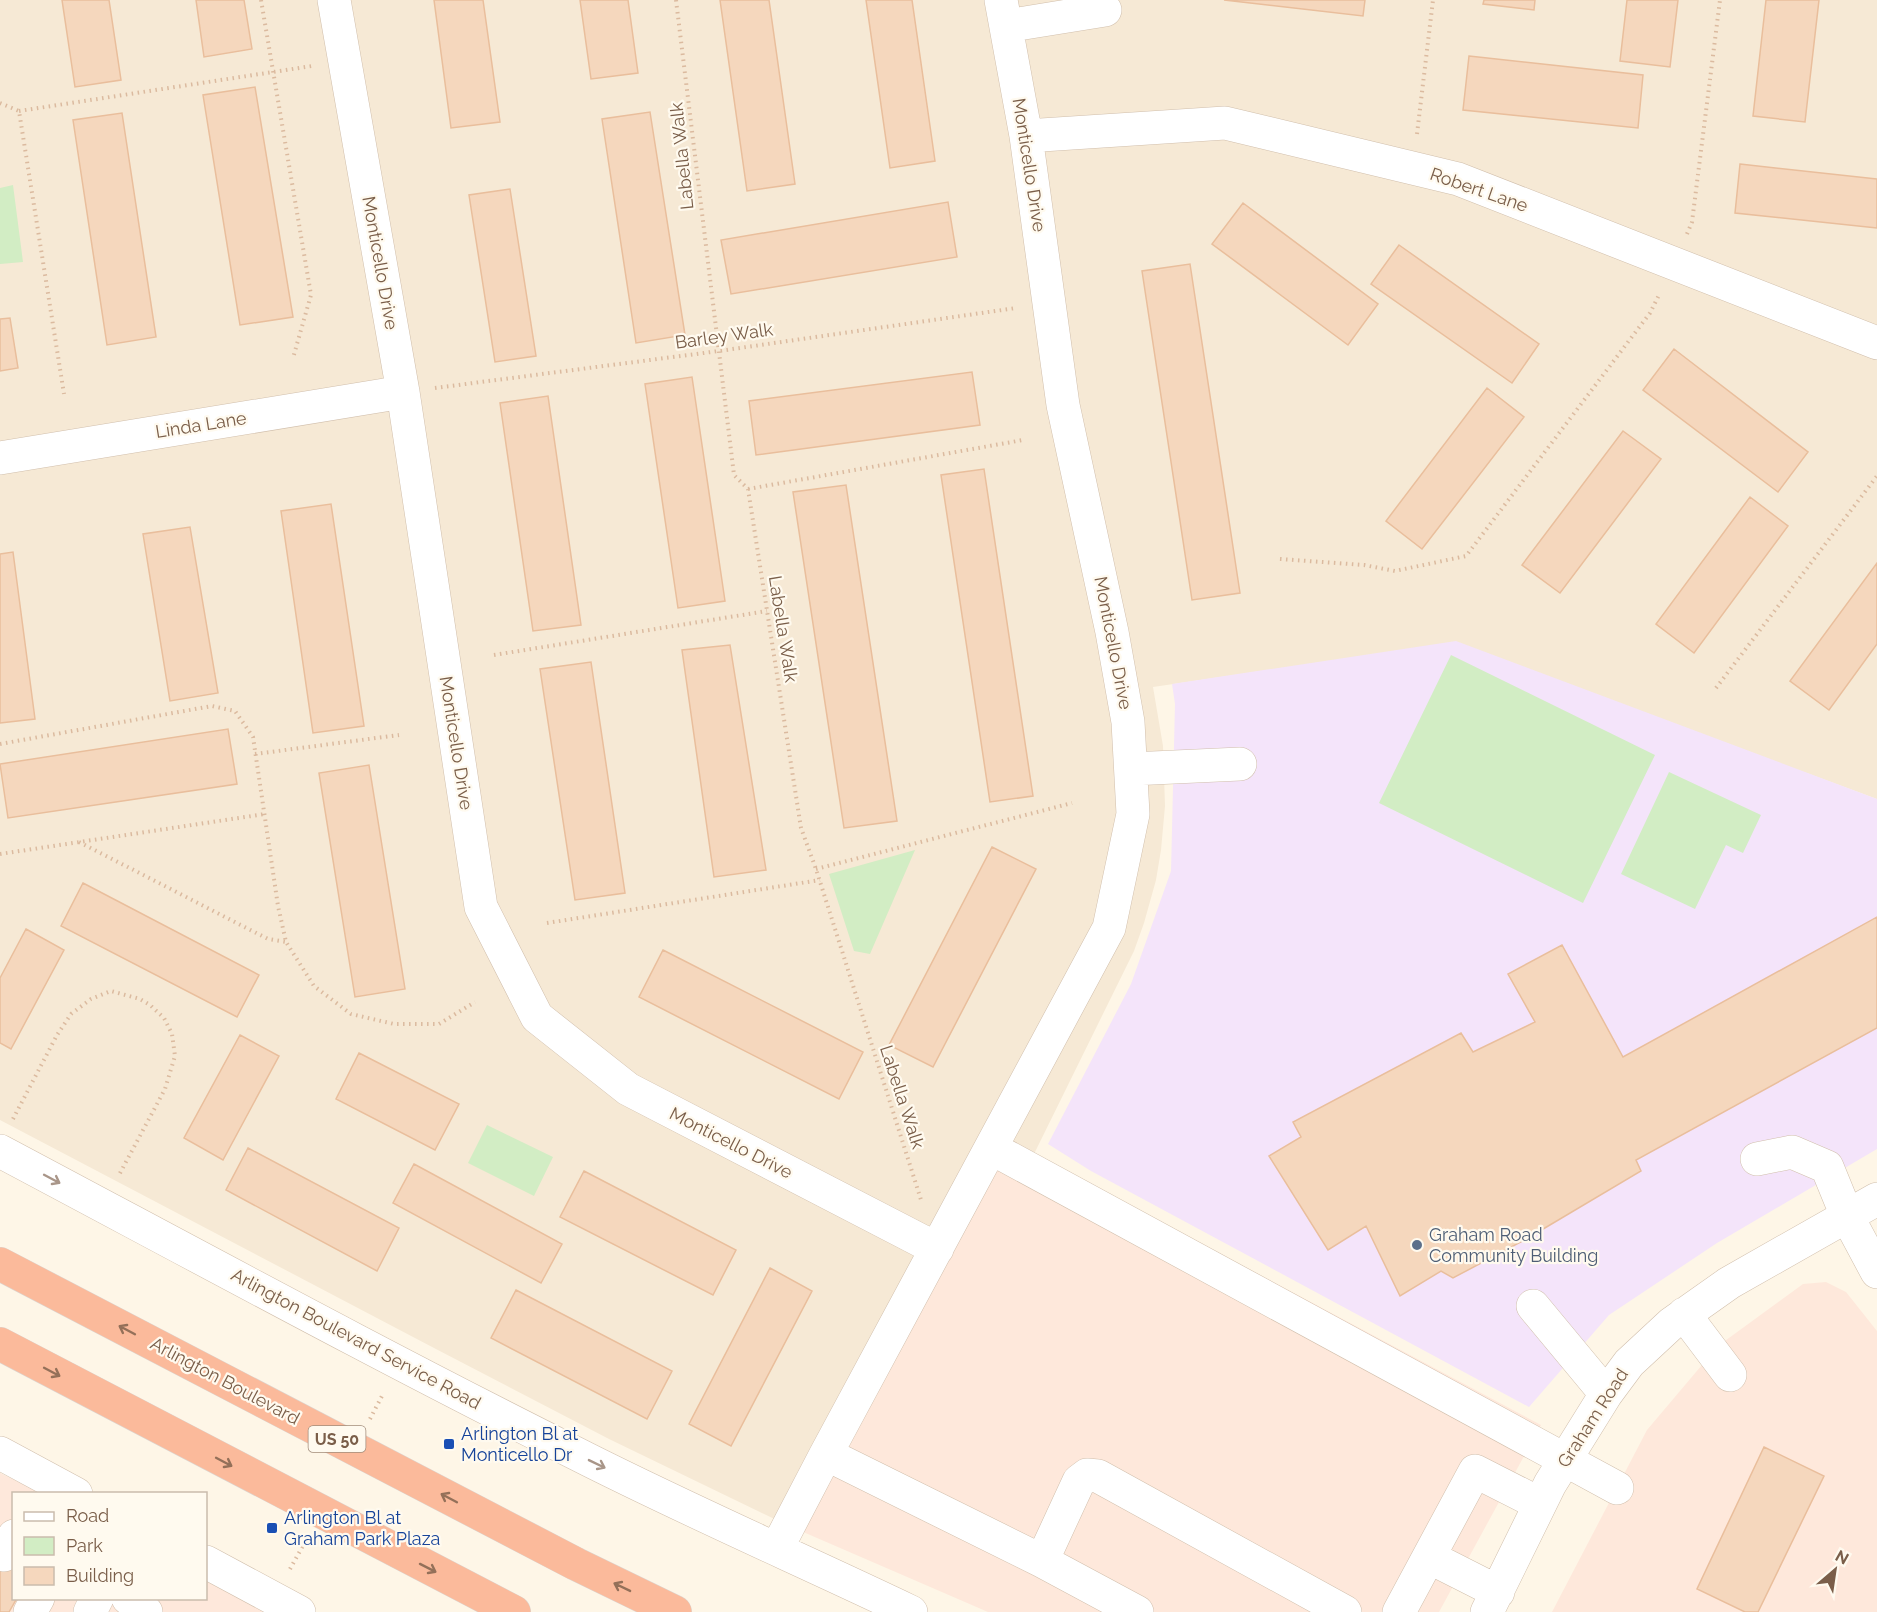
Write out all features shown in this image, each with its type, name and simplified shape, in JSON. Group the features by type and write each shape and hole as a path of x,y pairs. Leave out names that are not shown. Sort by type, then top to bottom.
{"highway":[{"name":"Arlington Boulevard","path":"0,1263 576,1564 675,1612"},
{"path":"0,1344 514,1612"}],"street":[{"name":"Monticello Drive","path":"334,0 403,392 481,907 537,1017 628,1089 937,1249"},
{"path":"1004,13 1105,10"},
{"name":"Monticello Drive","path":"777,1548 1109,928 1133,814 1128,722 1112,632 1063,405 1026,136 1004,13"},
{"name":"Robert Lane","path":"1026,136 1225,123 1413,168 1458,179 1877,344"},
{"name":"Linda Lane","path":"0,458 403,392"},
{"path":"1131,769 1240,764"},
{"name":"Arlington Boulevard Service Road","path":"6,1137 390,1358 578,1455 911,1612"},
{"path":"991,1148 1617,1488"},
{"path":"1757,1159 1792,1152 1827,1167 1847,1216 1877,1272"},
{"name":"Graham Road","path":"1492,1602 1540,1504 1565,1460 1606,1394 1629,1363 1671,1324 1729,1283 1877,1199"},
{"path":"1533,1306 1606,1394"},
{"path":"1684,1314 1730,1375"},
{"path":"0,1453 72,1492"},
{"path":"826,1454 1042,1561 1137,1612"},
{"path":"1399,1612 1475,1471 1540,1504"},
{"path":"1042,1561 1078,1481 1087,1475 1098,1476 1345,1612"},
{"path":"0,1521 10,1540"},
{"path":"1429,1557 1492,1602"},
{"path":"207,1563 299,1612"},
{"path":"129,1600 146,1612"}],"path":[{"path":"261,0 311,295 293,358"},
{"name":"Labella Walk","path":"676,0 734,475 748,489 801,828 820,880 937,1249"},
{"path":"1413,168 1433,0"},
{"path":"1280,559 1364,565 1395,571 1466,556 1650,313 1674,264 1692,222 1720,0"},
{"path":"0,103 19,111 344,60"},
{"path":"19,111 64,394"},
{"name":"Barley Walk","path":"403,392 719,351 1049,303"},
{"path":"748,489 1023,440"},
{"path":"1716,688 1877,476"},
{"path":"494,655 767,611"},
{"path":"0,744 212,706 236,711 253,736 278,906 286,942 314,986 351,1014 394,1024 439,1024 475,1002"},
{"path":"255,754 399,735"},
{"path":"816,869 1072,803"},
{"path":"0,854 265,814"},
{"path":"79,842 268,939 286,942"},
{"path":"547,923 820,880"},
{"path":"6,1137 57,1035 71,1014 91,999 111,991 140,999 164,1018 172,1034 175,1056 165,1089 117,1179"},
{"path":"365,1427 387,1388"},
{"path":"289,1571 307,1538"}],"shaded area":[{"path":"0,0 1877,0 1877,799 1454,643 1153,687 1163,746 1165,806 1156,880 1134,951 1034,1154 787,1525 609,1439 0,1120"},
{"path":"1456,641 1877,799 1877,1149 1717,1243 1609,1315 1529,1407 1091,1171 1048,1144 1131,984 1171,871 1175,704 1172,684"},
{"path":"998,1135 1541,1425 1439,1612 988,1612 787,1525"},
{"path":"1826,1282 1846,1292 1877,1331 1877,1612 1552,1612 1647,1430 1718,1346 1803,1284"},
{"path":"0,1473 39,1492 12,1492 12,1600 207,1600 207,1577 277,1612 0,1612"}],"green space":[{"path":"13,185 23,262 0,264 0,188"},
{"path":"1451,655 1655,755 1583,903 1379,803"},
{"path":"1669,772 1761,815 1743,853 1726,845 1695,909 1621,874"},
{"path":"915,850 870,954 854,951 829,874"},
{"path":"487,1125 553,1157 534,1196 468,1163"}],"building":[{"path":"62,0 109,0 121,80 75,87"},
{"path":"196,0 244,0 252,49 204,57"},
{"path":"434,0 483,0 500,122 451,128"},
{"path":"580,0 628,0 638,73 591,79"},
{"path":"720,0 769,0 795,184 747,191"},
{"path":"866,0 912,0 935,161 890,168"},
{"path":"1224,0 1365,0 1363,16"},
{"path":"1484,0 1535,0 1534,10 1483,4"},
{"path":"1627,0 1678,0 1670,67 1620,61"},
{"path":"1766,0 1819,0 1805,122 1753,116"},
{"path":"1469,56 1643,75 1638,128 1463,110"},
{"path":"255,87 293,317 240,325 203,95"},
{"path":"650,112 685,335 636,343 602,119"},
{"path":"122,113 156,337 107,345 73,120"},
{"path":"1740,164 1877,179 1877,228 1735,213"},
{"path":"510,189 536,356 495,362 469,195"},
{"path":"948,202 957,257 731,294 721,240"},
{"path":"1243,203 1378,304 1348,345 1212,244"},
{"path":"1399,245 1539,344 1512,383 1371,284"},
{"path":"1190,264 1240,593 1192,600 1142,271"},
{"path":"10,318 18,368 0,371 0,319"},
{"path":"1674,349 1808,452 1778,492 1643,390"},
{"path":"972,372 980,425 756,455 749,401"},
{"path":"692,377 725,601 678,608 645,384"},
{"path":"1487,388 1524,417 1422,549 1386,521"},
{"path":"548,396 581,625 533,631 500,403"},
{"path":"1623,431 1661,459 1560,593 1522,565"},
{"path":"984,469 1033,796 990,802 941,475"},
{"path":"846,485 897,821 844,828 793,492"},
{"path":"1750,497 1788,526 1694,653 1656,624"},
{"path":"331,504 364,726 313,733 281,511"},
{"path":"190,527 218,693 170,701 143,534"},
{"path":"13,552 35,719 0,723 0,554"},
{"path":"1877,563 1877,644 1829,710 1790,681"},
{"path":"730,645 766,870 714,877 682,650"},
{"path":"591,662 625,893 575,900 540,669"},
{"path":"228,729 237,784 8,818 0,764"},
{"path":"369,765 405,989 355,997 319,773"},
{"path":"992,847 1036,869 933,1067 889,1045"},
{"path":"83,883 259,975 237,1017 61,926"},
{"path":"1877,917 1877,1028 1636,1160 1641,1171 1528,1238 1453,1278 1441,1271 1400,1296 1366,1226 1328,1250 1269,1156 1301,1137 1293,1122 1461,1033 1473,1052 1535,1022 1508,974 1562,945 1623,1057"},
{"path":"26,929 64,950 11,1049 0,1043 0,978"},
{"path":"663,950 863,1052 839,1099 639,997"},
{"path":"240,1035 279,1056 223,1160 184,1138"},
{"path":"359,1053 459,1104 435,1150 336,1099"},
{"path":"248,1148 399,1228 377,1271 226,1190"},
{"path":"414,1164 562,1244 541,1283 393,1203"},
{"path":"584,1171 736,1250 713,1295 560,1217"},
{"path":"770,1268 812,1291 731,1446 689,1424"},
{"path":"516,1290 672,1371 647,1419 491,1338"},
{"path":"1764,1447 1824,1476 1758,1612 1745,1612 1697,1589"},
{"path":"0,1553 12,1559 12,1600 16,1600 9,1612 0,1612"}],"place":[{"name":"Graham Road Community Building","path":"1417,1245"},
{"name":"Arlington Bl at Monticello Dr","path":"449,1444"},
{"name":"Arlington Bl at Graham Park Plaza","path":"272,1528"}]}
